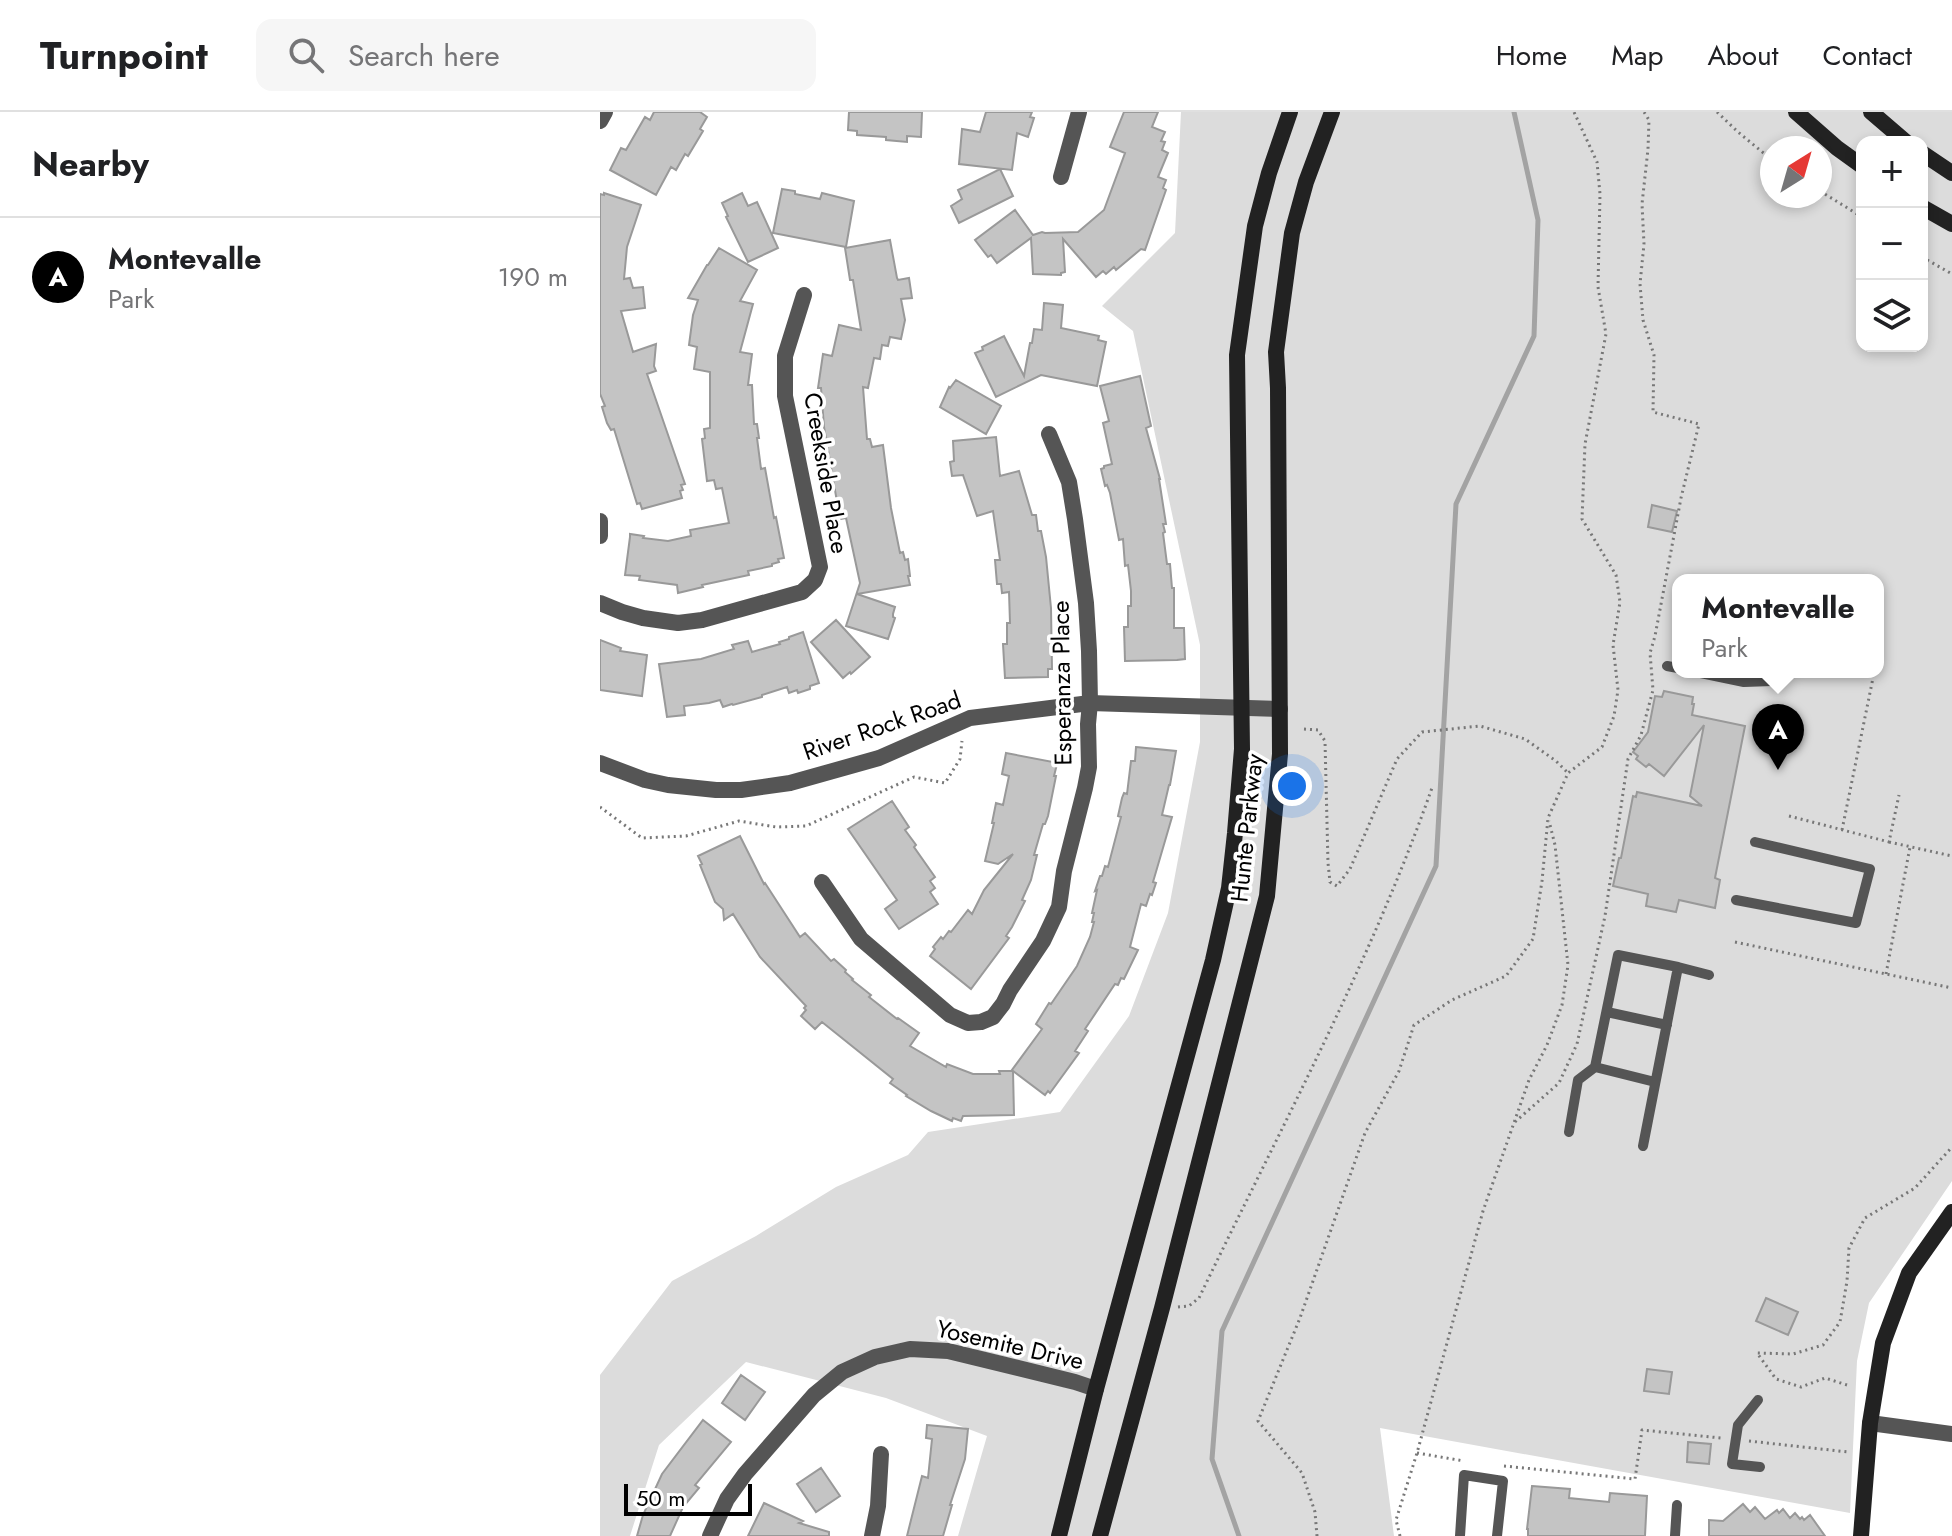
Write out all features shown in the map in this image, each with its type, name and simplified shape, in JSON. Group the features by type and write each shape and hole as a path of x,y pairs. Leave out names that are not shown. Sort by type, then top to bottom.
{"main road":[{"name":"Hunte Parkway","path":"1059,1536 1213,960 1229,888 1242,749 1237,355 1255,226 1290,112"},
{"name":"Hunte Parkway","path":"1100,1536 1162,1308 1267,896 1280,754 1276,352 1292,233 1306,182 1332,112"},
{"path":"1796,112 1856,162"},
{"path":"1871,112 1899,136"},
{"path":"1928,157 1952,173"},
{"path":"1924,208 1952,224"},
{"path":"1861,1536 1870,1423 1883,1343 1909,1273 1952,1212"}],"street":[{"path":"600,121 605,112"},
{"path":"1061,177 1079,112"},
{"name":"Creekside Place","path":"600,603 643,618 678,623 702,620 802,592 815,580 820,567 785,396 785,356 804,295"},
{"name":"Esperanza Place","path":"822,882 861,939 950,1015 968,1023 993,1017 1043,941 1059,907 1064,871 1089,767 1090,703 1086,603 1075,519 1069,482 1049,434"},
{"path":"600,521 600,536"},
{"name":"River Rock Road","path":"600,763 645,780 691,789 766,787 879,758 970,718 1090,703 1280,709"},
{"name":"Yosemite Drive","path":"710,1536 727,1499 745,1474 814,1395 842,1372 875,1357 910,1349 948,1351 1096,1389"},
{"path":"1870,1423 1952,1434"},
{"path":"872,1536 878,1506 881,1454"}],"lane":[{"path":"1725,678 1744,682 1772,681"},
{"path":"1736,900 1856,923 1870,869 1755,842"},
{"path":"1569,1132 1578,1080 1595,1067 1618,955 1709,975"},
{"path":"1643,1146 1678,967"},
{"path":"1607,1012 1667,1025"},
{"path":"1595,1067 1655,1082"},
{"path":"1758,1400 1738,1425 1732,1464 1760,1467"},
{"path":"1460,1536 1464,1475 1503,1481 1497,1536"},
{"path":"1675,1536 1677,1505"}],"path":[{"path":"1317,1536 1315,1512 1302,1473 1258,1421 1305,1304 1365,1133 1399,1071 1414,1025 1452,1000 1506,976 1533,939 1548,818 1568,773 1602,747 1614,716 1618,690 1613,645 1620,602 1616,575 1582,519 1585,444 1606,334 1598,287 1600,194 1597,162 1574,112"},
{"path":"1515,1122 1559,1083 1577,1044 1605,916 1628,759 1641,735 1653,690 1650,653 1699,424 1653,412 1654,355 1643,320 1640,284 1649,120 1644,112"},
{"path":"1717,112 1760,150"},
{"path":"1832,198 1856,213"},
{"path":"1928,260 1952,274"},
{"path":"1842,830 1873,678"},
{"path":"1304,729 1318,730 1325,741 1328,863 1330,882 1337,886 1350,869 1397,759 1422,732 1480,726 1525,739 1568,773"},
{"path":"600,807 642,838 686,836 739,821 776,827 806,826 914,777 945,783 960,759 962,741"},
{"path":"1162,1308 1189,1306 1199,1298 1321,1049 1411,847 1433,785"},
{"path":"1889,842 1899,795"},
{"path":"1789,816 1952,856"},
{"path":"1400,1536 1396,1520 1483,1211 1529,1080 1562,1005 1568,965 1555,845 1548,818"},
{"path":"1886,974 1910,847"},
{"path":"1735,942 1952,988"},
{"path":"1847,1385 1825,1378 1801,1387 1776,1379 1757,1353 1793,1354 1823,1345 1840,1322 1849,1248 1865,1218 1915,1188 1952,1147"},
{"path":"1500,1465 1635,1479 1642,1430 1848,1452"},
{"path":"1417,1453 1470,1462"}],"shaded area":[{"path":"1181,112 1952,112 1952,1181 1869,1303 1857,1361 1850,1513 1380,1428 1394,1536 958,1536 987,1436 886,1398 746,1362 659,1445 630,1536 600,1536 600,1375 672,1281 756,1236 836,1187 908,1155 928,1132 1060,1112 1129,1016 1168,913 1200,742 1200,645 1133,331 1102,306 1175,233"}],"building":[{"path":"654,112 700,112 707,117 700,129 703,131 688,156 685,154 676,170 671,167 656,195 610,170 621,148 626,150 645,117 650,120"},
{"path":"849,112 922,112 921,137 907,136 907,142 857,135 857,131 848,130"},
{"path":"986,112 1032,112 1030,117 1034,118 1028,137 1017,133 1012,170 959,164 962,129 980,132"},
{"path":"1124,112 1158,112 1152,127 1165,132 1161,141 1165,142 1162,150 1168,153 1158,177 1166,180 1163,188 1166,190 1145,250 1141,249 1116,270 1114,267 1096,277 1063,239 1065,272 1061,275 1033,274 1031,238 997,263 991,255 988,257 975,240 1015,210 1033,235 1078,232 1104,210 1125,153 1110,147"},
{"path":"1000,169 1013,196 959,223 951,206 962,199 958,190"},
{"path":"782,189 820,199 822,193 854,201 846,247 773,233"},
{"path":"742,193 748,206 757,202 778,248 748,262 722,203"},
{"path":"600,194 641,205 627,247 624,279 630,278 633,288 643,287 645,308 621,311 633,352 656,344 656,371 647,374 685,484 681,485 682,498 642,509 640,503 637,504 614,429 611,430 607,423 600,394"},
{"path":"890,240 897,278 909,278 912,298 901,299 905,320 901,339 890,337 888,346 882,345 880,359 874,358 868,388 863,387 867,439 870,439 872,447 883,445 891,508 900,553 903,552 905,560 908,559 910,585 857,594 895,607 888,639 846,626 860,583 846,518 840,519 824,427 821,388 818,388 823,354 832,356 839,325 861,330 845,248"},
{"path":"719,248 757,270 740,301 753,304 740,352 752,354 748,385 752,385 761,469 765,468 784,558 778,559 779,562 772,566 748,571 749,575 678,593 677,585 625,575 630,534 668,541 691,536 690,530 729,523 722,488 716,489 714,480 707,481 702,439 705,438 704,429 710,428 710,372 694,369 697,347 689,345 698,300 688,298"},
{"path":"1044,303 1063,305 1061,328 1099,336 1098,340 1106,342 1097,386 1041,375 996,397 975,353 1004,336 1024,376 1034,329 1042,330"},
{"path":"1140,376 1151,426 1146,428 1160,479 1166,524 1163,524 1163,533 1174,588 1174,628 1184,628 1185,659 1125,661 1124,627 1128,627 1131,591 1123,539 1119,540 1110,493 1101,469 1112,464 1103,423 1109,421 1100,386"},
{"path":"956,380 1001,406 986,434 940,407 949,387"},
{"path":"996,437 1000,476 1019,471 1032,515 1036,515 1038,531 1041,531 1051,608 1052,669 1048,669 1048,677 1005,678 1003,644 1007,644 1007,623 1010,623 1009,592 1002,593 1001,584 997,584 995,560 1000,560 993,511 977,516 963,475 952,476 953,441"},
{"path":"1652,505 1677,511 1672,532 1648,527"},
{"path":"836,620 870,657 843,678 811,642"},
{"path":"803,632 819,683 810,686 810,689 789,693 787,687 723,707 720,700 684,706 685,715 667,717 659,664 701,659 734,649 732,645 748,641 752,652 780,644"},
{"path":"600,640 621,648 620,651 647,655 642,696 600,690"},
{"path":"1664,691 1693,697 1692,715 1745,726 1715,878 1720,880 1715,908 1679,900 1676,912 1646,906 1648,894 1613,886 1633,796 1636,797 1637,792 1702,806 1690,796 1704,725 1664,776 1649,764 1646,767 1633,752 1648,732 1655,696 1662,697"},
{"path":"1136,747 1176,751 1162,815 1172,817 1153,882 1156,883 1146,906 1141,904 1130,947 1138,950 1124,979 1115,984 1085,1029 1088,1031 1075,1051 1079,1053 1050,1093 1048,1091 1045,1095 1012,1070 1042,1029 1036,1024 1077,966 1090,937 1095,891 1105,866 1108,867"},
{"path":"1006,753 1053,762 1057,764 1056,776 1048,816 1034,855 1037,855 1031,880 1022,900 1025,901 1006,936 1009,938 971,989 930,956 941,937 943,939 951,932 968,910 972,914 984,890 1013,854 998,864 985,861 996,803 1003,805 1009,776 1002,774"},
{"path":"892,801 909,827 905,830 916,845 914,847 935,877 930,881 935,888 930,892 938,904 899,929 885,909 897,900 848,829"},
{"path":"740,836 764,884 800,937 805,933 831,961 834,959 852,980 871,995 869,997 919,1033 910,1046 946,1067 947,1064 973,1074 1013,1071 1014,1115 963,1116 961,1121 953,1118 952,1121 906,1096 890,1083 893,1079 822,1022 815,1029 801,1016 806,1006 760,957 733,914 724,920 723,909 715,902 698,856"},
{"path":"1766,1298 1798,1312 1788,1335 1756,1321"},
{"path":"1647,1369 1672,1372 1669,1394 1644,1391"},
{"path":"741,1375 765,1392 745,1420 722,1403"},
{"path":"703,1420 731,1442 695,1485 699,1488 683,1507 670,1536 637,1536 662,1474"},
{"path":"927,1425 968,1429 965,1459 943,1536 907,1536 922,1476 928,1478 932,1439 926,1438"},
{"path":"1688,1442 1711,1444 1709,1464 1687,1462"},
{"path":"821,1468 840,1496 816,1512 797,1484"},
{"path":"1532,1486 1570,1489 1569,1498 1609,1502 1610,1493 1647,1496 1645,1536 1528,1536"},
{"path":"764,1503 803,1521 799,1523 829,1532 829,1536 748,1536"},
{"path":"1743,1504 1750,1512 1755,1507 1765,1519 1783,1509 1790,1518 1795,1513 1804,1520 1810,1515 1825,1536 1709,1536 1709,1520 1723,1521"}],"waterway":[{"path":"1239,1536 1212,1459 1222,1331 1436,866 1456,504 1534,336 1538,220 1514,112"}],"place":[{"name":"Montevalle","path":"1778,770"}]}
